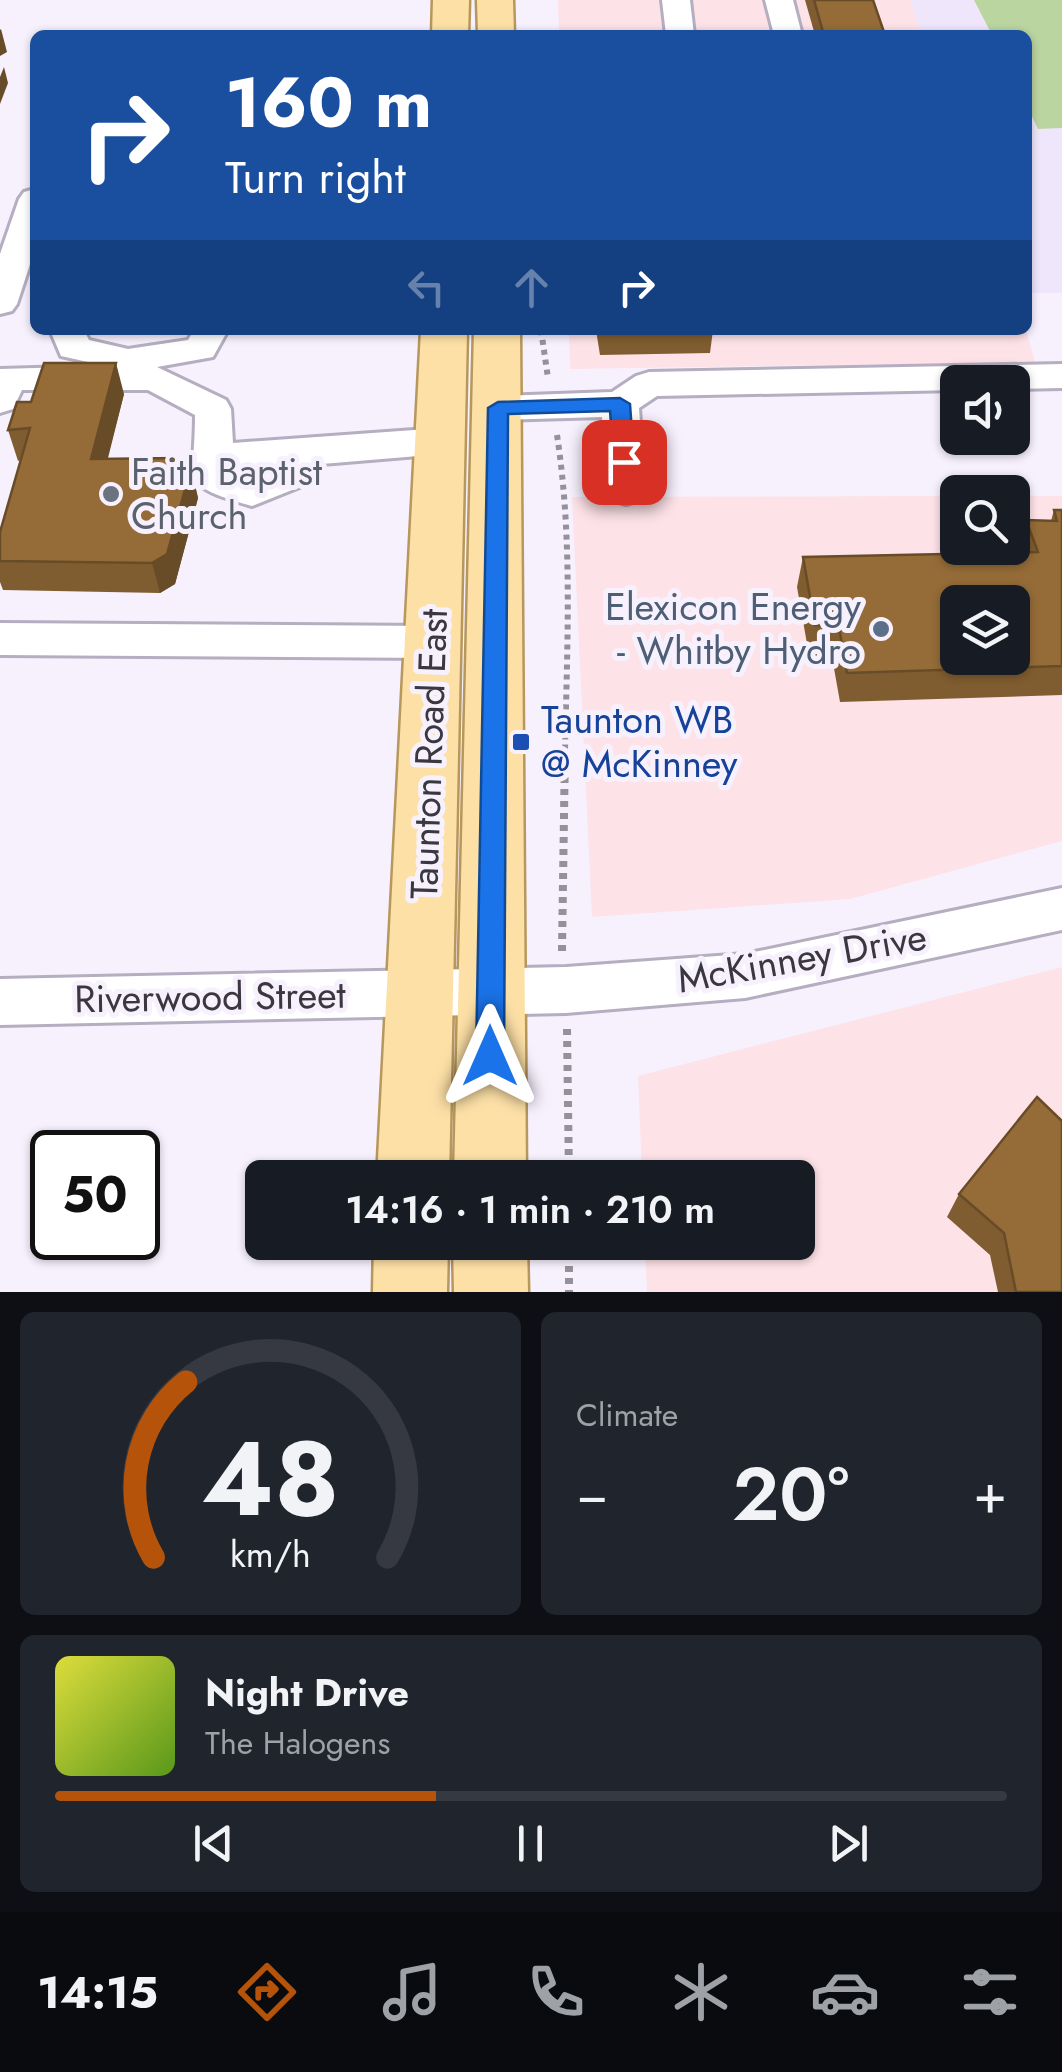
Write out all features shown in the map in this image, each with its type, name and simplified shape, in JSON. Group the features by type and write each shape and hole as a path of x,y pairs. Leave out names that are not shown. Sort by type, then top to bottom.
{"main road":[{"path":"450,30 451,0"},
{"path":"495,0 496,30"},
{"name":"Taunton Road East","path":"414,1160 444,335"},
{"name":"Taunton Road East","path":"490,1160 497,335"},
{"path":"410,1292 411,1260"},
{"path":"490,1260 490,1292"}],"street":[{"path":"676,0 679,30"},
{"path":"779,0 787,30"},
{"path":"0,304 30,214"},
{"path":"0,313 30,312"},
{"path":"69,335 74,348 128,360 200,349 207,335"},
{"path":"498,408 620,404 649,384 1062,376"},
{"path":"2,384 154,378 213,408 212,478 252,493 288,478 293,454 442,441"},
{"path":"620,404 626,491"},
{"path":"0,639 434,642"},
{"name":"McKinney Drive","path":"420,990 566,990 746,976 1062,909"},
{"name":"Riverwood Street","path":"0,1002 420,990"}],"path":[{"path":"542,335 566,494 568,553 562,942 569,1160"},
{"path":"569,1260 569,1292"}],"shaded area":[{"path":"558,0 910,0 920,30 559,30"},
{"path":"910,0 1062,0 1062,293 1032,293 1032,30 920,30"},
{"path":"569,335 1027,335 1035,362 570,369"},
{"path":"940,496 940,565 1030,565 1030,496 1062,496 1062,841 850,899 592,917 572,497"},
{"path":"1062,967 1062,1292 647,1292 646,1260 815,1260 815,1160 641,1160 638,1076"}],"green space":[{"path":"974,0 1062,0 1062,128 1038,129 1032,116 1032,30 989,30"}],"building":[{"path":"814,0 873,0 883,30 823,30"},
{"name":"Faith Baptist Church","path":"44,363 116,363 91,459 180,458 191,468 167,554 152,563 0,561 0,532 30,428 8,430 17,402 31,402"},
{"path":"1054,510 1062,510 1062,666 1030,667 1030,585 940,585 940,670 847,673 839,627 815,625 803,557 940,554 940,565 1030,565 1030,552 1038,552 1030,520 1057,521"},
{"path":"1037,1097 1062,1121 1062,1292 1016,1292 1004,1233 959,1194"}],"place":[{"name":"Faith Baptist Church","path":"111,494"},
{"name":"Elexicon Energy - Whitby Hydro","path":"881,629"},
{"name":"Taunton WB @ McKinney","path":"521,742"}],"route":[{"path":"490,1056 498,408 620,404 624,462"}]}
